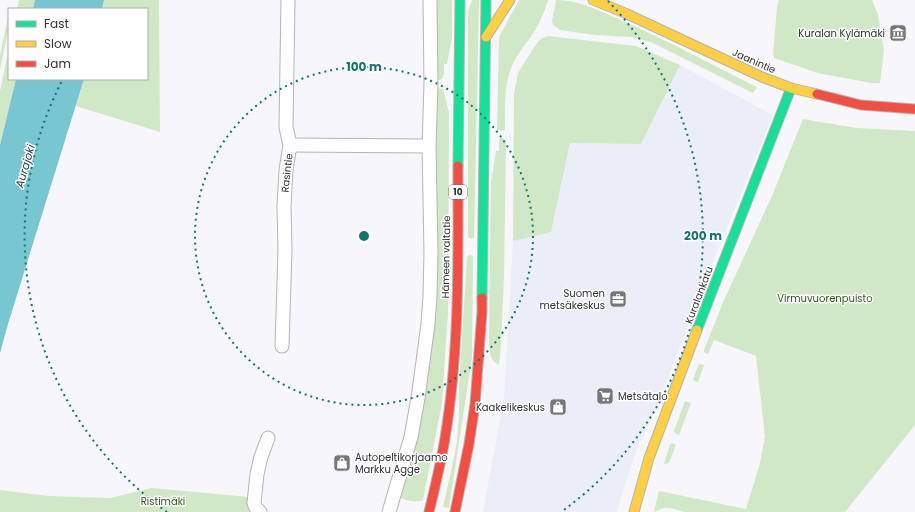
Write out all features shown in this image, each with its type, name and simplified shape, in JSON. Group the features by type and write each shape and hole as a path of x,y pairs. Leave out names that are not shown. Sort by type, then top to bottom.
{"main road":[{"name":"Hämeen valtatie","path":"429,512 444,443 451,384 455,330 460,0"},
{"path":"455,512 469,444 475,404 482,312 486,0"},
{"path":"486,37 510,0"},
{"name":"Jaanintie","path":"593,0 625,13 762,77 791,88 860,105 915,109"},
{"name":"Kuralankatu","path":"634,512 649,458 678,379 791,88"}],"street":[{"name":"Rasintie","path":"282,346 285,250 284,206 286,170 290,145 286,127 288,0"},
{"path":"389,512 411,437 428,324 430,296 430,0"},
{"path":"290,145 430,146"},
{"path":"260,512 254,503 257,474 268,438"}],"shaded area":[{"path":"680,65 773,115 713,262 657,406 638,446 617,512 483,512 504,398 513,241 551,232 570,143 641,144"}],"green space":[{"path":"19,0 35,0 33,8 17,8"},
{"path":"104,0 159,0 160,132 76,106 84,80 148,80 148,8 102,8"},
{"path":"434,0 452,0 452,37 447,64 444,64 444,74 442,79 439,80 435,77"},
{"path":"472,0 479,0 474,238 471,239 468,237 468,11"},
{"path":"519,0 548,0 536,29 519,52 511,68 506,91 505,130 497,130 499,37"},
{"path":"556,0 574,2 591,7 657,37 757,87 753,93 651,42 631,37 595,35 560,30 553,25 552,21"},
{"path":"779,0 872,0 878,15 884,50 880,83 871,83 818,73 774,58 773,54 777,7"},
{"path":"8,18 8,31 0,70 0,55"},
{"path":"548,36 636,46 680,65 641,144 570,143 551,232 513,241 514,93 518,73 537,43 542,38"},
{"path":"8,53 8,80 16,80 0,145 0,91"},
{"path":"435,88 443,89 449,112 448,312 442,403 423,500 411,501 400,497 434,280"},
{"name":"Virmuvuorenpuisto","path":"803,119 857,128 915,131 915,425 845,512 685,512 663,508 654,512 659,491 746,509 760,463 765,437 756,356 714,340 708,354 704,352 704,350 724,300 772,196"},
{"path":"499,138 503,138 506,142 504,277 499,365 492,359 489,344 491,182 496,151 499,151"},
{"path":"469,255 473,256 472,357 449,508 443,507 457,441 467,257"},
{"path":"699,364 704,365 698,382 694,381 693,379"},
{"path":"685,401 691,403 679,435 674,431"},
{"path":"672,443 676,445 669,463 664,464 670,444"},
{"name":"Ristimäki","path":"152,488 249,497 249,507 255,512 0,512 0,490 48,496 110,498"}],"water":[{"path":"35,0 104,0 102,8 33,8"},
{"name":"Aurajoki","path":"16,80 84,80 0,353 0,145"}],"traffic: fast":[{"path":"458,166 460,0"},
{"path":"482,298 486,0"},
{"path":"697,330 791,88"}],"traffic: slow":[{"path":"486,37 510,0"},
{"path":"593,0 625,13 762,77 791,88 817,94"},
{"path":"634,512 649,458 697,330"}],"traffic: jam":[{"path":"817,94 861,105 915,109"},
{"path":"429,512 438,475 450,404 456,336 458,166"},
{"path":"455,512 469,444 475,404 482,298"}],"place":[{"name":"Kuralan Kylämäki","path":"898,33"},
{"name":"Suomen metsäkeskus","path":"618,299"},
{"name":"Metsätalo","path":"605,396"},
{"name":"Kaakelikeskus","path":"558,407"},
{"name":"Autopeltikorjaamo Markku Agge","path":"342,463"}]}
